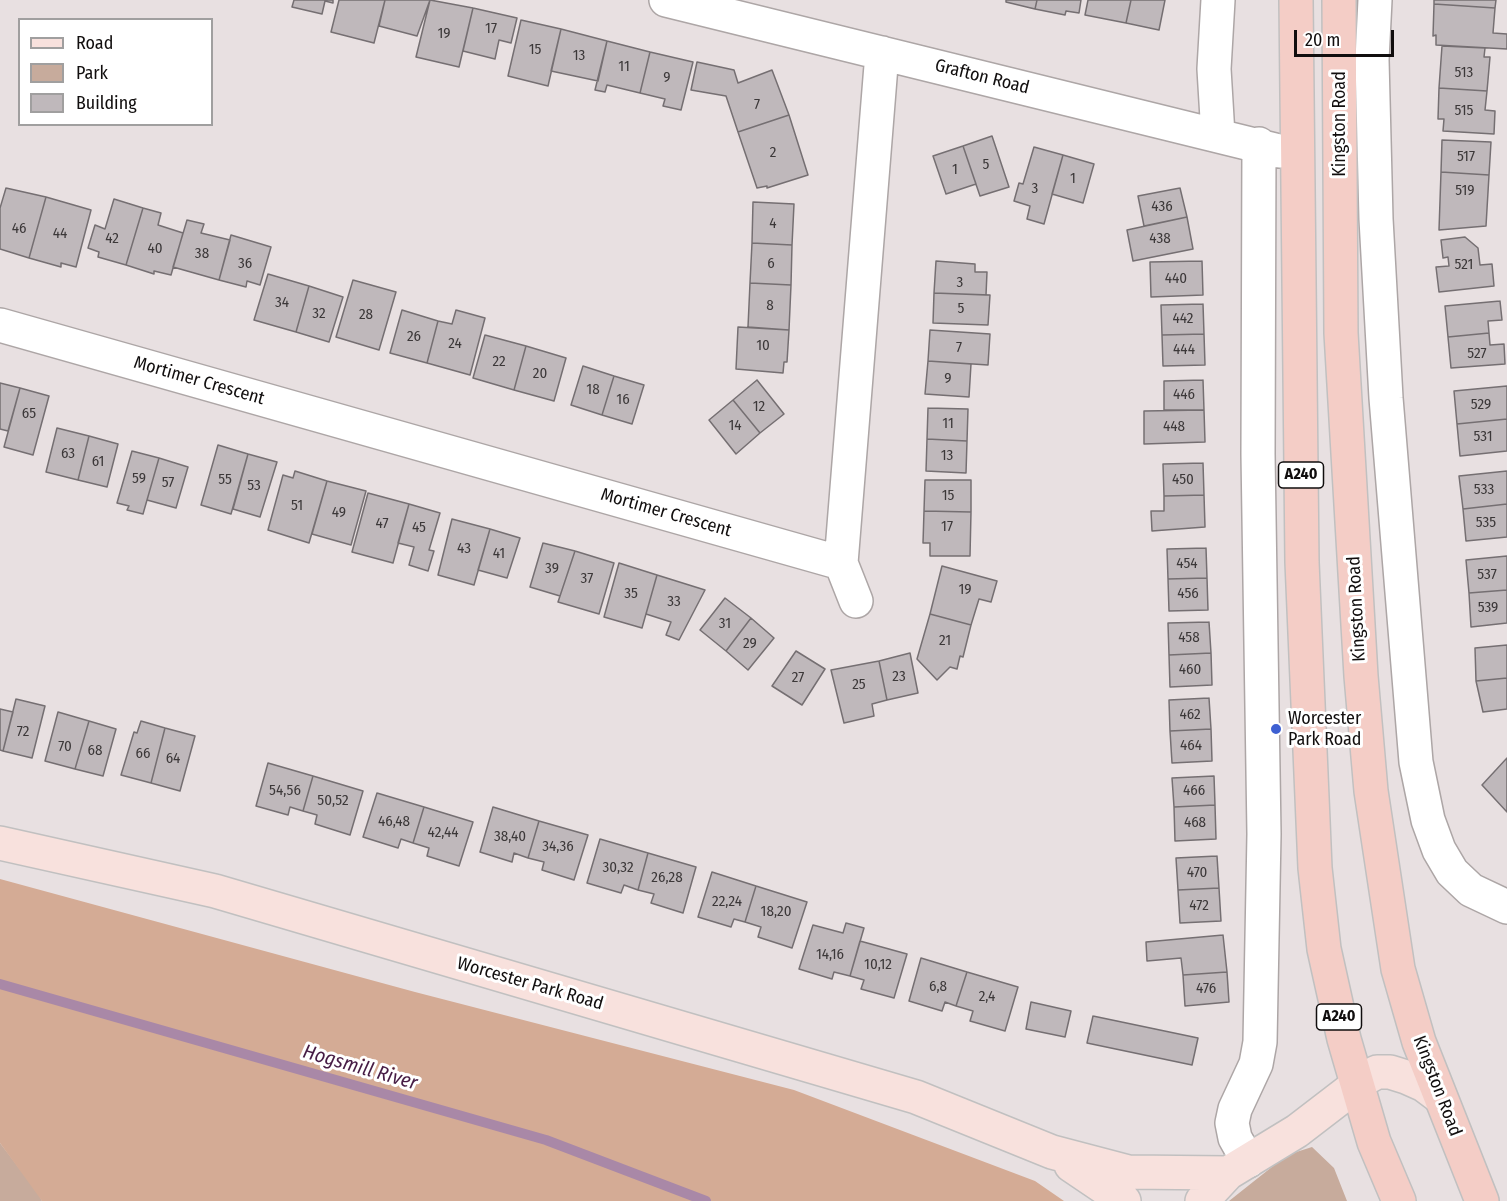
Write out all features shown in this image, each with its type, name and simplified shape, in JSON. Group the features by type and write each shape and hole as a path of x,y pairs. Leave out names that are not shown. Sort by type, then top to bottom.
{"highway":[{"name":"A240","path":"1296,0 1302,562 1314,868 1324,949 1344,1038 1374,1142 1399,1201"},
{"name":"Kingston Road","path":"1339,0 1341,333 1361,676 1371,791 1398,969 1419,1042 1482,1201"}],"main road":[{"name":"Worcester Park Road","path":"0,843 215,891 893,1090 1052,1152"},
{"path":"1202,1201 1207,1192 1238,1167 1297,1131 1357,1084 1377,1072 1390,1072 1424,1085 1440,1097"},
{"path":"1456,1138 1467,1201"},
{"path":"1052,1152 1128,1172 1238,1167"},
{"path":"1052,1152 1124,1201"}],"street":[{"name":"Grafton Road","path":"666,0 1259,144 1296,157"},
{"path":"1218,0 1214,69 1218,135"},
{"path":"1375,0 1372,60 1376,219 1386,398 1416,762 1428,820 1439,850 1452,872 1471,891 1507,907"},
{"path":"856,601 841,563 882,53"},
{"path":"1238,1167 1232,1124 1235,1109 1256,1064 1260,1042 1264,834 1258,454 1259,144"},
{"name":"Mortimer Crescent","path":"0,325 841,563"}],"green space":[{"path":"0,1143 39,1194 42,1201 0,1201"},
{"path":"1312,1147 1334,1168 1347,1201 1229,1201 1287,1155"}],"shaded area":[{"path":"0,879 415,992 794,1090 1035,1181 1064,1201 42,1201 0,1143"}],"building":[{"path":"294,0 333,0 333,3 325,1 322,14 292,7"},
{"path":"339,0 385,0 374,43 331,32"},
{"path":"385,0 430,0 417,36 379,26"},
{"path":"430,0 473,8 459,67 416,57"},
{"path":"1006,0 1037,0 1035,9 1006,2"},
{"path":"1037,0 1081,0 1079,13 1066,11 1065,15 1035,9"},
{"path":"1088,0 1131,0 1126,23 1085,15"},
{"path":"1131,0 1165,0 1159,30 1126,23"},
{"path":"1434,0 1496,0 1495,8 1434,4"},
{"path":"1434,4 1495,8 1493,33 1507,34 1507,49 1436,45 1436,35 1433,36"},
{"path":"473,8 517,18 511,43 499,40 495,59 463,51"},
{"path":"521,20 561,29 548,86 508,76"},
{"path":"561,29 607,41 598,81 551,71"},
{"path":"607,41 650,52 640,93 607,85 605,92 595,90"},
{"path":"1442,46 1485,48 1484,57 1490,57 1487,91 1439,88"},
{"path":"650,52 693,62 681,110 663,106 665,99 640,93"},
{"path":"697,62 734,70 738,83 772,70 789,115 738,132 726,96 691,90"},
{"path":"1439,88 1487,91 1485,110 1495,111 1494,134 1443,131 1444,119 1438,119"},
{"path":"789,115 808,175 767,188 767,186 757,188 738,132"},
{"path":"992,136 1009,187 980,196 963,146"},
{"path":"1442,140 1491,142 1489,175 1441,172"},
{"path":"963,146 976,184 946,194 933,156"},
{"path":"1034,147 1063,155 1044,224 1027,219 1030,206 1014,201 1019,183 1023,184"},
{"path":"1063,155 1094,164 1083,203 1052,194"},
{"path":"1441,172 1489,175 1486,226 1439,230"},
{"path":"6,188 46,197 29,258 0,249 0,208"},
{"path":"1180,188 1187,217 1144,226 1138,196"},
{"path":"46,197 91,210 76,267 61,263 61,267 29,258"},
{"path":"114,199 143,208 126,265 98,257 99,252 88,248 95,225 105,229"},
{"path":"753,202 794,204 792,245 752,243"},
{"path":"143,208 161,213 158,225 183,233 171,275 154,271 154,274 126,265"},
{"path":"1187,217 1193,249 1133,261 1127,230"},
{"path":"187,220 204,224 201,233 230,240 219,280 173,267"},
{"path":"231,235 271,247 260,285 247,281 246,287 219,280"},
{"path":"1465,237 1478,248 1480,265 1492,264 1494,286 1439,292 1436,267 1449,266 1448,257 1443,258 1441,240"},
{"path":"752,243 792,245 791,285 750,283"},
{"path":"936,261 975,264 975,272 987,272 986,295 934,293"},
{"path":"1202,261 1203,295 1151,297 1150,262"},
{"path":"268,274 309,286 296,332 254,320"},
{"path":"353,280 396,292 379,350 336,337"},
{"path":"750,283 791,285 789,330 748,327"},
{"path":"309,286 343,297 329,342 296,332"},
{"path":"934,293 990,295 988,325 933,323"},
{"path":"1500,301 1502,320 1488,321 1489,333 1448,337 1445,306"},
{"path":"1203,304 1204,334 1162,335 1161,305"},
{"path":"402,310 438,321 427,363 390,353"},
{"path":"456,310 485,318 470,375 427,363 438,321 452,324"},
{"path":"738,327 789,330 787,362 784,362 783,373 736,369"},
{"path":"930,330 990,334 988,365 928,361"},
{"path":"1489,333 1490,345 1504,344 1505,364 1451,368 1448,337"},
{"path":"1204,334 1205,365 1163,366 1162,335"},
{"path":"485,335 526,346 514,390 473,378"},
{"path":"526,346 566,358 554,401 514,390"},
{"path":"928,361 971,364 969,397 925,394"},
{"path":"583,366 614,376 602,415 571,405"},
{"path":"614,376 644,385 632,424 602,415"},
{"path":"757,380 784,414 760,433 733,400"},
{"path":"1203,380 1204,410 1164,410 1164,381"},
{"path":"0,383 20,388 8,431 0,429"},
{"path":"1507,386 1507,419 1457,424 1454,391"},
{"path":"20,388 49,396 33,455 4,447"},
{"path":"733,400 760,433 736,454 709,420"},
{"path":"928,408 968,409 967,441 927,439"},
{"path":"1204,410 1205,442 1144,444 1144,411"},
{"path":"1507,419 1507,451 1460,456 1457,424"},
{"path":"57,428 89,436 78,480 46,472"},
{"path":"89,436 118,444 107,487 78,480"},
{"path":"927,439 967,441 966,473 926,471"},
{"path":"218,445 248,454 231,514 201,505"},
{"path":"132,451 159,458 143,514 127,510 129,506 117,503"},
{"path":"248,454 277,462 260,517 233,509"},
{"path":"159,458 188,467 176,508 147,500"},
{"path":"1203,463 1204,495 1164,496 1163,464"},
{"path":"295,471 327,481 309,543 268,530 283,475 293,478"},
{"path":"1507,471 1507,504 1463,509 1459,476"},
{"path":"925,480 971,480 971,512 924,511"},
{"path":"327,481 366,491 351,545 312,534"},
{"path":"368,493 409,504 393,563 352,552"},
{"path":"1204,495 1205,527 1152,531 1151,511 1164,511 1164,496"},
{"path":"409,504 440,513 429,550 434,551 428,571 409,565 414,547 398,543"},
{"path":"1507,504 1507,537 1466,541 1463,509"},
{"path":"924,511 971,512 970,556 930,556 930,543 923,543"},
{"path":"452,519 490,529 474,585 438,575"},
{"path":"490,529 520,538 507,578 478,570"},
{"path":"543,543 575,551 560,596 530,587"},
{"path":"1206,548 1207,578 1168,579 1167,549"},
{"path":"575,551 614,563 599,614 558,602"},
{"path":"1507,556 1507,590 1469,593 1466,560"},
{"path":"619,563 657,575 642,628 604,617"},
{"path":"942,566 997,581 991,602 979,599 971,625 930,614"},
{"path":"657,575 705,590 679,640 666,635 671,622 646,614"},
{"path":"1207,578 1208,610 1169,611 1168,579"},
{"path":"1507,590 1507,623 1471,627 1469,593"},
{"path":"725,598 751,618 726,651 700,630"},
{"path":"930,614 971,625 963,657 960,656 957,669 950,667 937,680 917,659"},
{"path":"751,618 774,638 748,670 726,651"},
{"path":"1209,622 1211,653 1169,655 1168,623"},
{"path":"1507,645 1507,678 1476,681 1475,648"},
{"path":"796,651 825,669 802,705 772,686"},
{"path":"910,653 918,693 887,700 879,661"},
{"path":"1211,653 1212,685 1170,687 1169,655"},
{"path":"879,661 887,700 872,704 874,716 844,723 831,670"},
{"path":"1507,678 1507,709 1483,712 1476,681"},
{"path":"1209,698 1211,729 1170,731 1169,700"},
{"path":"16,699 45,706 32,758 3,751"},
{"path":"0,709 13,712 3,751 0,750"},
{"path":"58,712 89,721 75,769 45,761"},
{"path":"89,721 116,729 103,776 75,769"},
{"path":"141,721 165,728 151,783 121,775 134,732 137,733"},
{"path":"165,728 195,736 180,791 151,783"},
{"path":"1211,729 1212,761 1172,763 1170,731"},
{"path":"1507,758 1507,812 1482,785"},
{"path":"268,763 313,776 303,811 290,807 288,815 256,806"},
{"path":"313,776 363,791 350,835 315,824 317,815 303,811"},
{"path":"1214,776 1215,805 1174,807 1172,778"},
{"path":"377,793 424,807 413,843 401,839 398,848 363,837"},
{"path":"1215,805 1216,839 1175,841 1174,807"},
{"path":"424,807 473,822 459,866 427,856 429,848 413,843"},
{"path":"493,807 539,821 528,858 514,853 512,862 480,852"},
{"path":"539,821 588,835 574,880 542,870 544,862 528,858"},
{"path":"600,839 648,853 638,890 624,885 621,893 587,883"},
{"path":"648,853 696,867 683,913 651,903 654,894 638,890"},
{"path":"1217,856 1219,888 1178,890 1176,858"},
{"path":"712,872 756,886 745,922 734,919 731,927 698,917"},
{"path":"756,886 807,902 792,948 758,937 761,927 745,922"},
{"path":"1219,888 1221,921 1180,923 1178,890"},
{"path":"846,923 864,928 850,976 834,972 832,979 799,969 813,925 843,933"},
{"path":"1223,935 1227,972 1183,975 1181,958 1147,961 1146,942"},
{"path":"860,941 907,954 894,998 861,989 864,980 850,976"},
{"path":"921,958 967,972 956,1006 945,1002 942,1011 909,1001"},
{"path":"967,972 1018,987 1005,1031 970,1021 973,1011 956,1006"},
{"path":"1227,972 1229,1002 1185,1006 1183,975"},
{"path":"1031,1002 1071,1011 1065,1037 1026,1029"},
{"path":"1093,1016 1198,1038 1192,1065 1087,1043"}],"waterway":[{"name":"Hogsmill River","path":"0,984 546,1140 706,1201"}],"place":[{"name":"Worcester Park Road","path":"1276,729"}]}
